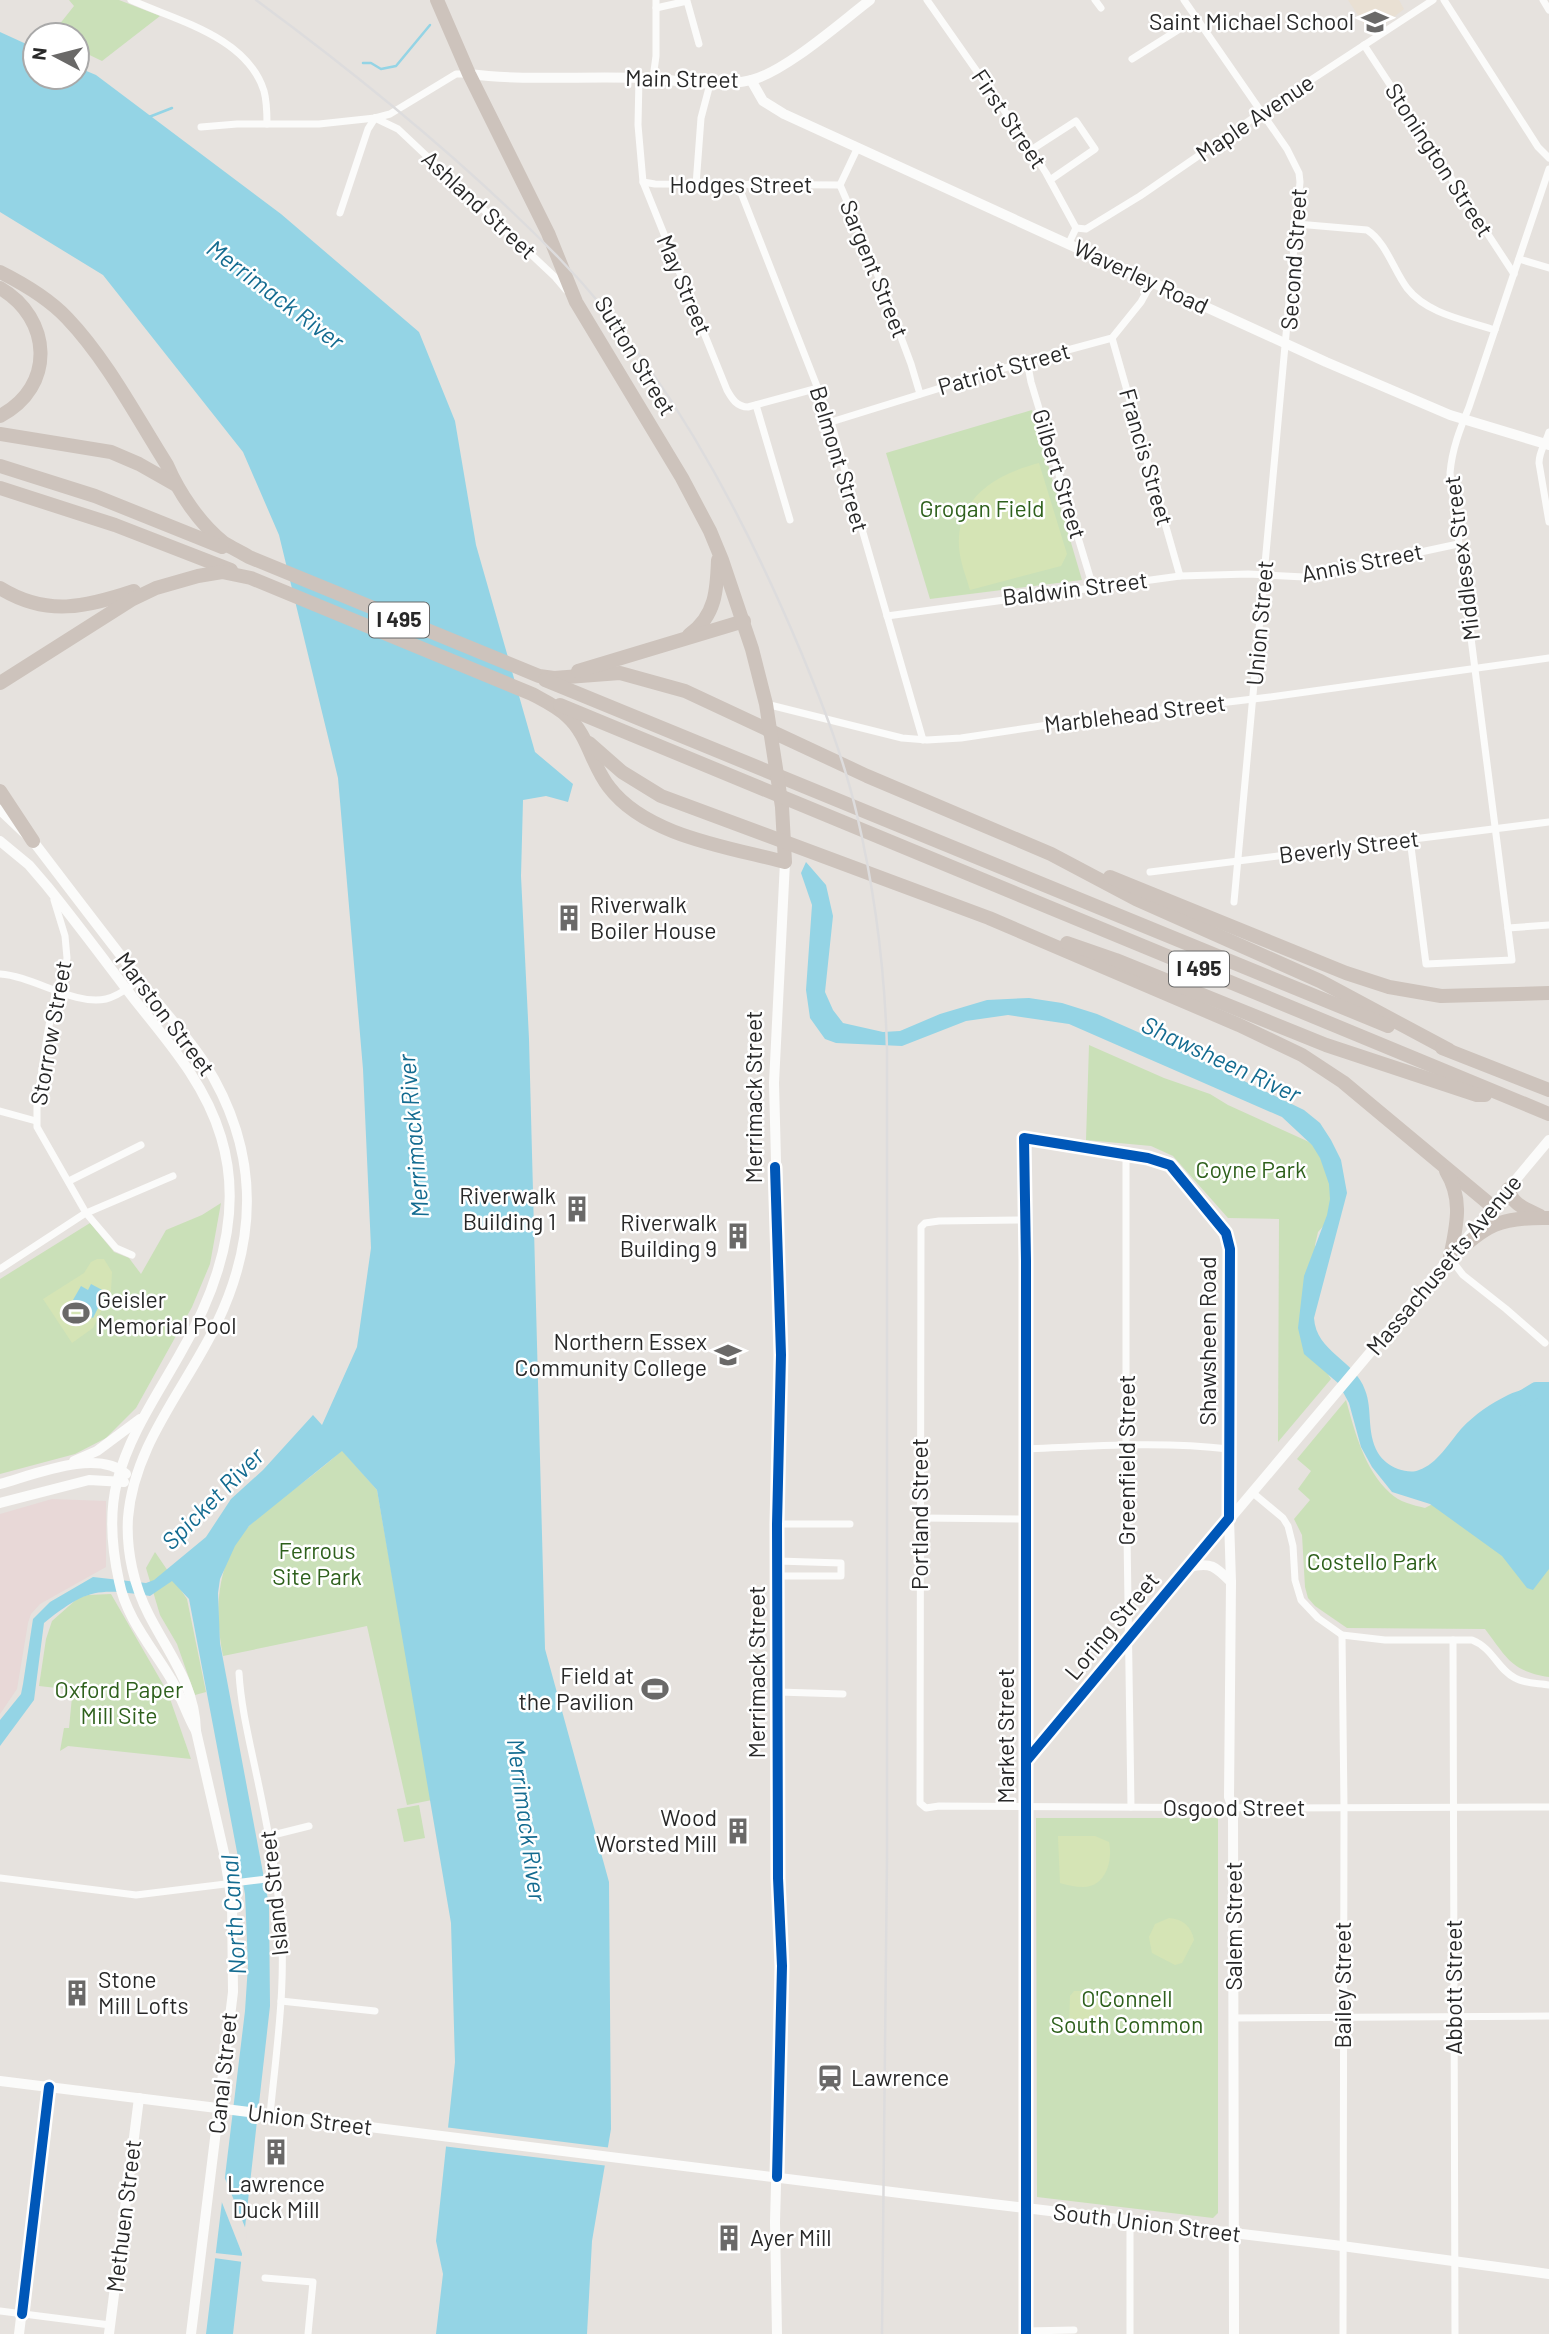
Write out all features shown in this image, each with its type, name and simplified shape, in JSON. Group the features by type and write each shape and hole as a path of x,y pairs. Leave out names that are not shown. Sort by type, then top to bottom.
{"highway":[{"name":"Sutton Street","path":"437,0 469,74 548,233 576,302 682,478 719,551 744,621 773,742"},
{"path":"0,272 25,285 53,305 85,339 167,466 176,485 208,528 225,544 249,556 539,676 620,673 685,691 867,776 1051,854 1346,973 1389,987 1441,996 1549,993"},
{"path":"0,288 21,303 29,313 36,326 41,350 37,375 31,388 22,401 0,416"},
{"path":"0,433 111,452 176,485"},
{"name":"I 495","path":"0,466 95,496 207,541 1549,1090"},
{"name":"I 495","path":"0,488 115,525 211,561 1544,1112"},
{"path":"678,642 702,624 713,607 719,551"},
{"path":"0,683 131,600 156,588 222,572 251,578 532,694 557,707 571,719 609,788 637,813 670,830 785,862"},
{"path":"0,588 22,600 65,607 93,604 146,588 156,588"},
{"path":"566,676 744,621"},
{"path":"0,695 28,665"},
{"path":"582,737 622,772 646,788 989,918 1239,1025 1302,1055 1343,1082 1493,1207"},
{"name":"Merrimack Street","path":"773,742 782,807 785,862"},
{"path":"0,791 33,841"},
{"path":"1051,854 1136,899 1320,981 1449,1050"},
{"path":"989,918 1116,960 1273,1025 1357,1056 1477,1095 1503,1096"},
{"path":"1441,1163 1454,1184 1458,1208 1450,1258"},
{"path":"1508,1189 1517,1203 1546,1218"},
{"path":"1450,1258 1483,1229 1517,1219 1546,1218"}],"main road":[{"name":"Main Street","path":"469,74 653,78 709,84 751,80 769,73 797,55 870,0"},
{"name":"Waverley Road","path":"751,80 763,102 789,116 1405,397 1464,420 1547,445"},
{"name":"Marston Street","path":"0,810 33,841 186,1038 216,1083 232,1115 239,1138 248,1190 246,1232 236,1277 213,1331 164,1417 134,1480"},
{"name":"Marston Street","path":"0,841 29,865 47,886 186,1065 209,1106 222,1139 229,1219 213,1287 182,1351 145,1415 117,1483"},
{"name":"Merrimack Street","path":"775,2333 782,1966 778,1878 777,1524 781,1355 775,1083 785,862"},
{"name":"Massachusetts Avenue","path":"1339,1389 1549,1140"},
{"name":"Loring Street","path":"1027,1760 1339,1389"},
{"path":"0,1484 60,1467 97,1451 145,1415"},
{"path":"60,1467 89,1463 110,1464 134,1480"},
{"path":"0,1503 89,1479 117,1483 134,1480"},
{"name":"Canal Street","path":"134,1480 128,1519 130,1556 143,1603 192,1697 196,1713 196,1731"},
{"name":"Canal Street","path":"117,1483 112,1525 114,1558 124,1601 172,1680 196,1731 216,1814 232,1902 233,1992 226,2110 191,2334"},
{"name":"Salem Street","path":"1229,1518 1229,1797 1233,1808 1234,2334"},
{"path":"1189,1567 1208,1564 1231,1582"},
{"name":"Market Street","path":"1027,1760 1027,2208"},
{"name":"Union Street","path":"0,2081 579,2153"},
{"path":"19,2334 49,2087"},
{"name":"Methuen Street","path":"110,2330 139,2098"},
{"name":"South Union Street","path":"579,2153 1456,2260 1549,2274"}],"street":[{"path":"131,0 211,35 236,49 248,60 265,94 267,124"},
{"name":"First Street","path":"927,0 1031,150 1076,228"},
{"path":"1095,0 1101,8"},
{"name":"Second Street","path":"1184,0 1287,149 1299,173 1287,344"},
{"name":"Maple Avenue","path":"1076,228 1086,229 1111,214 1433,0"},
{"path":"1444,0 1538,147 1549,158"},
{"path":"1544,0 1549,10"},
{"path":"653,78 656,56 656,4 687,1 699,44"},
{"path":"1132,59 1197,18"},
{"name":"Stonington Street","path":"1364,46 1514,274"},
{"path":"201,127 332,124 375,118 390,114 456,74 469,74"},
{"name":"May Street","path":"639,78 638,125 643,182 732,400 740,405 756,405"},
{"path":"696,185 701,118 709,84"},
{"path":"340,213 375,118"},
{"name":"Ashland Street","path":"375,118 398,130 453,180 555,276 576,302"},
{"path":"1031,150 1076,121 1095,149 1050,180"},
{"name":"Sargent Street","path":"858,147 840,185 871,257 920,394"},
{"name":"Middlesex Street","path":"1410,839 1426,964 1513,960 1458,544 1451,464 1452,452 1549,169"},
{"name":"Hodges Street","path":"643,182 696,185 840,185"},
{"name":"Belmont Street","path":"738,185 831,422 923,740"},
{"path":"1297,224 1367,230 1373,233 1408,289 1420,302 1446,314 1495,330"},
{"path":"1069,243 1076,228"},
{"path":"1519,259 1549,268"},
{"path":"1112,338 1141,302 1152,282"},
{"name":"Patriot Street","path":"831,422 1027,361 1112,338"},
{"name":"Francis Street","path":"1112,338 1180,576"},
{"name":"Union Street","path":"1234,902 1287,344"},
{"name":"Gilbert Street","path":"1027,361 1093,587"},
{"path":"790,520 756,405 818,388"},
{"path":"1549,432 1547,445 1539,453 1549,522"},
{"name":"Annis Street","path":"1265,575 1317,575 1458,544"},
{"name":"Baldwin Street","path":"887,615 1180,576 1265,575"},
{"name":"Marblehead Street","path":"766,704 881,734 923,740 961,738 1549,658"},
{"name":"Beverly Street","path":"1150,872 1549,822"},
{"name":"Storrow Street","path":"47,886 59,911 67,958 65,970 56,989 38,1092 36,1121 41,1137 86,1213 116,1248 132,1255"},
{"path":"1508,928 1549,925"},
{"path":"0,974 97,1000 112,997 140,980"},
{"path":"0,1111 36,1121"},
{"name":"Shawsheen Road","path":"1024,1138 1161,1161 1170,1165 1226,1233 1230,1249 1229,1518"},
{"name":"Market Street","path":"1024,1138 1027,1760"},
{"path":"69,1181 141,1145"},
{"name":"Greenfield Street","path":"1126,1155 1126,1446 1131,1807"},
{"path":"0,1269 86,1213 173,1176"},
{"name":"Portland Street","path":"920,1803 921,1226 939,1221 1025,1220"},
{"path":"1450,1258 1463,1275 1545,1343"},
{"path":"1026,1448 1205,1446 1229,1449"},
{"path":"1253,1493 1283,1518 1288,1526 1293,1546 1295,1580 1301,1600 1318,1618 1342,1635 1385,1640 1453,1640 1480,1643 1511,1677 1529,1683 1549,1685"},
{"path":"921,1518 1026,1519"},
{"path":"777,1524 850,1524"},
{"path":"778,1561 841,1563 841,1576 778,1576"},
{"name":"Bailey Street","path":"1342,1635 1343,2334"},
{"name":"Abbott Street","path":"1453,1640 1455,2334"},
{"name":"Island Street","path":"239,1673 241,1701 269,1836 271,1879 282,1943 281,2001 265,2114"},
{"path":"778,1692 843,1694"},
{"name":"Osgood Street","path":"920,1803 926,1808 1549,1807"},
{"path":"269,1836 309,1826"},
{"path":"0,1878 136,1895 271,1879"},
{"path":"281,2001 375,2011"},
{"path":"1234,2018 1549,2016"},
{"name":"Market Street","path":"1026,2332 1027,2208"},
{"path":"1130,2221 1130,2334"},
{"path":"265,2278 313,2282 308,2334"},
{"path":"0,2311 110,2330"},
{"path":"1026,2332 1074,2330"}],"shaded area":[{"name":"Saint Michael School","path":"1348,0 1399,0 1404,9 1371,35"},
{"path":"52,1499 106,1501 106,1567 40,1604 31,1614 17,1689 0,1714 0,1514"}],"green space":[{"path":"69,0 119,0 160,16 102,61 91,56 91,21 62,21 74,6"},
{"name":"Grogan Field","path":"1032,410 1082,580 930,599 886,453"},
{"path":"1039,463 1067,554 1061,566 970,590 959,547 964,514 982,490 994,481"},
{"name":"Coyne Park","path":"1089,1045 1164,1078 1210,1094 1307,1141 1313,1145 1337,1186 1327,1222 1318,1232 1315,1245 1312,1350 1331,1379 1278,1442 1279,1219 1228,1218 1173,1156 1151,1146 1086,1140"},
{"path":"221,1203 210,1264 192,1307 136,1408 106,1438 75,1454 0,1474 0,1279 90,1223 114,1252 129,1258 141,1274 166,1230 202,1215"},
{"name":"Geisler Memorial Pool","path":"104,1259 112,1272 111,1291 93,1328 72,1343 43,1299 84,1273 91,1262"},
{"name":"Costello Park","path":"1549,1399 1549,1677 1526,1671 1511,1662 1485,1629 1347,1628 1308,1598 1302,1535 1294,1519 1310,1500 1298,1489 1311,1471 1297,1459 1346,1400 1362,1450 1373,1473 1398,1499 1425,1508 1440,1500"},
{"name":"Ferrous Site Park","path":"342,1450 377,1490 432,1800 407,1805 367,1626 223,1656 219,1622 220,1587 230,1554 250,1525"},
{"path":"155,1552 187,1599 206,1692 195,1695 177,1644 160,1615 146,1568"},
{"name":"Oxford Paper Mill Site","path":"111,1594 168,1693 191,1759 68,1746 60,1751 64,1728 69,1728 72,1697 67,1695 66,1689 39,1686 46,1639 52,1621 78,1598"},
{"path":"419,1805 425,1838 404,1842 397,1809"},
{"name":"O'Connell South Common","path":"1036,1818 1218,1818 1218,2213 1213,2218 1037,2197"},
{"path":"1058,1836 1095,1836 1109,1842 1109,1864 1102,1878 1091,1886 1083,1887 1060,1883"},
{"path":"1169,1918 1186,1924 1194,1940 1182,1963 1175,1965 1152,1953 1149,1937 1155,1924"},
{"path":"1074,1991 1095,1991 1100,1995 1100,2032 1097,2035 1073,2036 1069,2031 1070,1996"}],"water":[{"name":"Merrimack River","path":"0,32 21,42 21,91 91,91 91,73 96,75 281,214 419,332 455,421 476,545 535,752 573,784 568,802 546,796 523,800 521,876 529,1039 545,1649 609,1882 611,2129 592,2241 587,2334 436,2334 443,2274 436,2241 455,2062 451,1923 377,1490 342,1451 249,1526 235,1546 220,1579 218,1593 220,1643 269,1905 270,2006 233,2334 206,2334 245,2011 248,1965 245,1894 189,1599 172,1581 150,1596 105,1592 82,1597 44,1623 34,1700 0,1746 0,1720 21,1694 33,1619 50,1602 93,1577 146,1583 154,1580 206,1537 231,1499 263,1470 313,1415 322,1425 357,1347 371,1248 363,1069 338,778 279,535 243,452 103,275 0,212"},
{"name":"Shawsheen River","path":"806,862 826,885 833,916 825,992 833,1010 843,1023 883,1032 900,1031 940,1014 987,1000 1029,998 1062,1003 1097,1014 1190,1055 1304,1110 1320,1123 1341,1160 1347,1193 1314,1318 1316,1330 1328,1348 1360,1380 1367,1398 1374,1445 1382,1458 1398,1469 1411,1472 1419,1470 1437,1458 1461,1429 1495,1402 1523,1390 1534,1388 1549,1392 1549,1569 1533,1590 1527,1588 1502,1556 1430,1504 1392,1492 1372,1467 1361,1447 1349,1403 1338,1383 1304,1354 1298,1328 1304,1276 1327,1215 1330,1199 1329,1184 1320,1158 1312,1145 1282,1117 1069,1024 1008,1015 966,1021 902,1046 836,1043 825,1039 810,1018 806,990 812,905 801,873"},
{"path":"91,1284 106,1292 93,1318 78,1310 80,1304 73,1300 81,1286 88,1290"}],"pier":[{"path":"444,2127 612,2148 609,2166 442,2146"},
{"path":"224,2176 247,2232 243,2262 214,2258 215,2253 243,2256 221,2200"}],"waterway":[{"path":"363,63 371,63 381,69 396,66 430,25"},
{"path":"149,117 172,108"},
{"name":"Shawsheen River","path":"1523,1398 1536,1390 1549,1390"}],"railway":[{"path":"256,0 374,91 487,188 558,257 633,345 698,443 753,547 801,652 852,794 878,932 887,1050 887,1857 882,2334"}],"cycle path":[{"path":"1026,2334 1024,1138 1148,1158 1170,1165 1226,1233 1230,1249 1229,1518 1027,1760"},
{"path":"775,1167 781,1355 777,1524 778,1878 782,1966 777,2177"},
{"path":"22,2314 49,2087"}],"place":[{"name":"Saint Michael School","path":"1375,22"},
{"name":"Riverwalk Boiler House","path":"569,918"},
{"name":"Riverwalk Building 1","path":"577,1209"},
{"name":"Riverwalk Building 9","path":"738,1236"},
{"name":"Geisler Memorial Pool","path":"76,1313"},
{"name":"Northern Essex Community College","path":"728,1355"},
{"name":"Field at the Pavilion","path":"655,1689"},
{"name":"Wood Worsted Mill","path":"738,1831"},
{"name":"Stone Mill Lofts","path":"77,1993"},
{"name":"Lawrence","path":"830,2078"},
{"name":"Lawrence Duck Mill","path":"276,2152"},
{"name":"Ayer Mill","path":"729,2238"}],"water label":[{"name":"Spicket River","path":"213,1499"},
{"name":"North Canal","path":"234,1915"}]}
